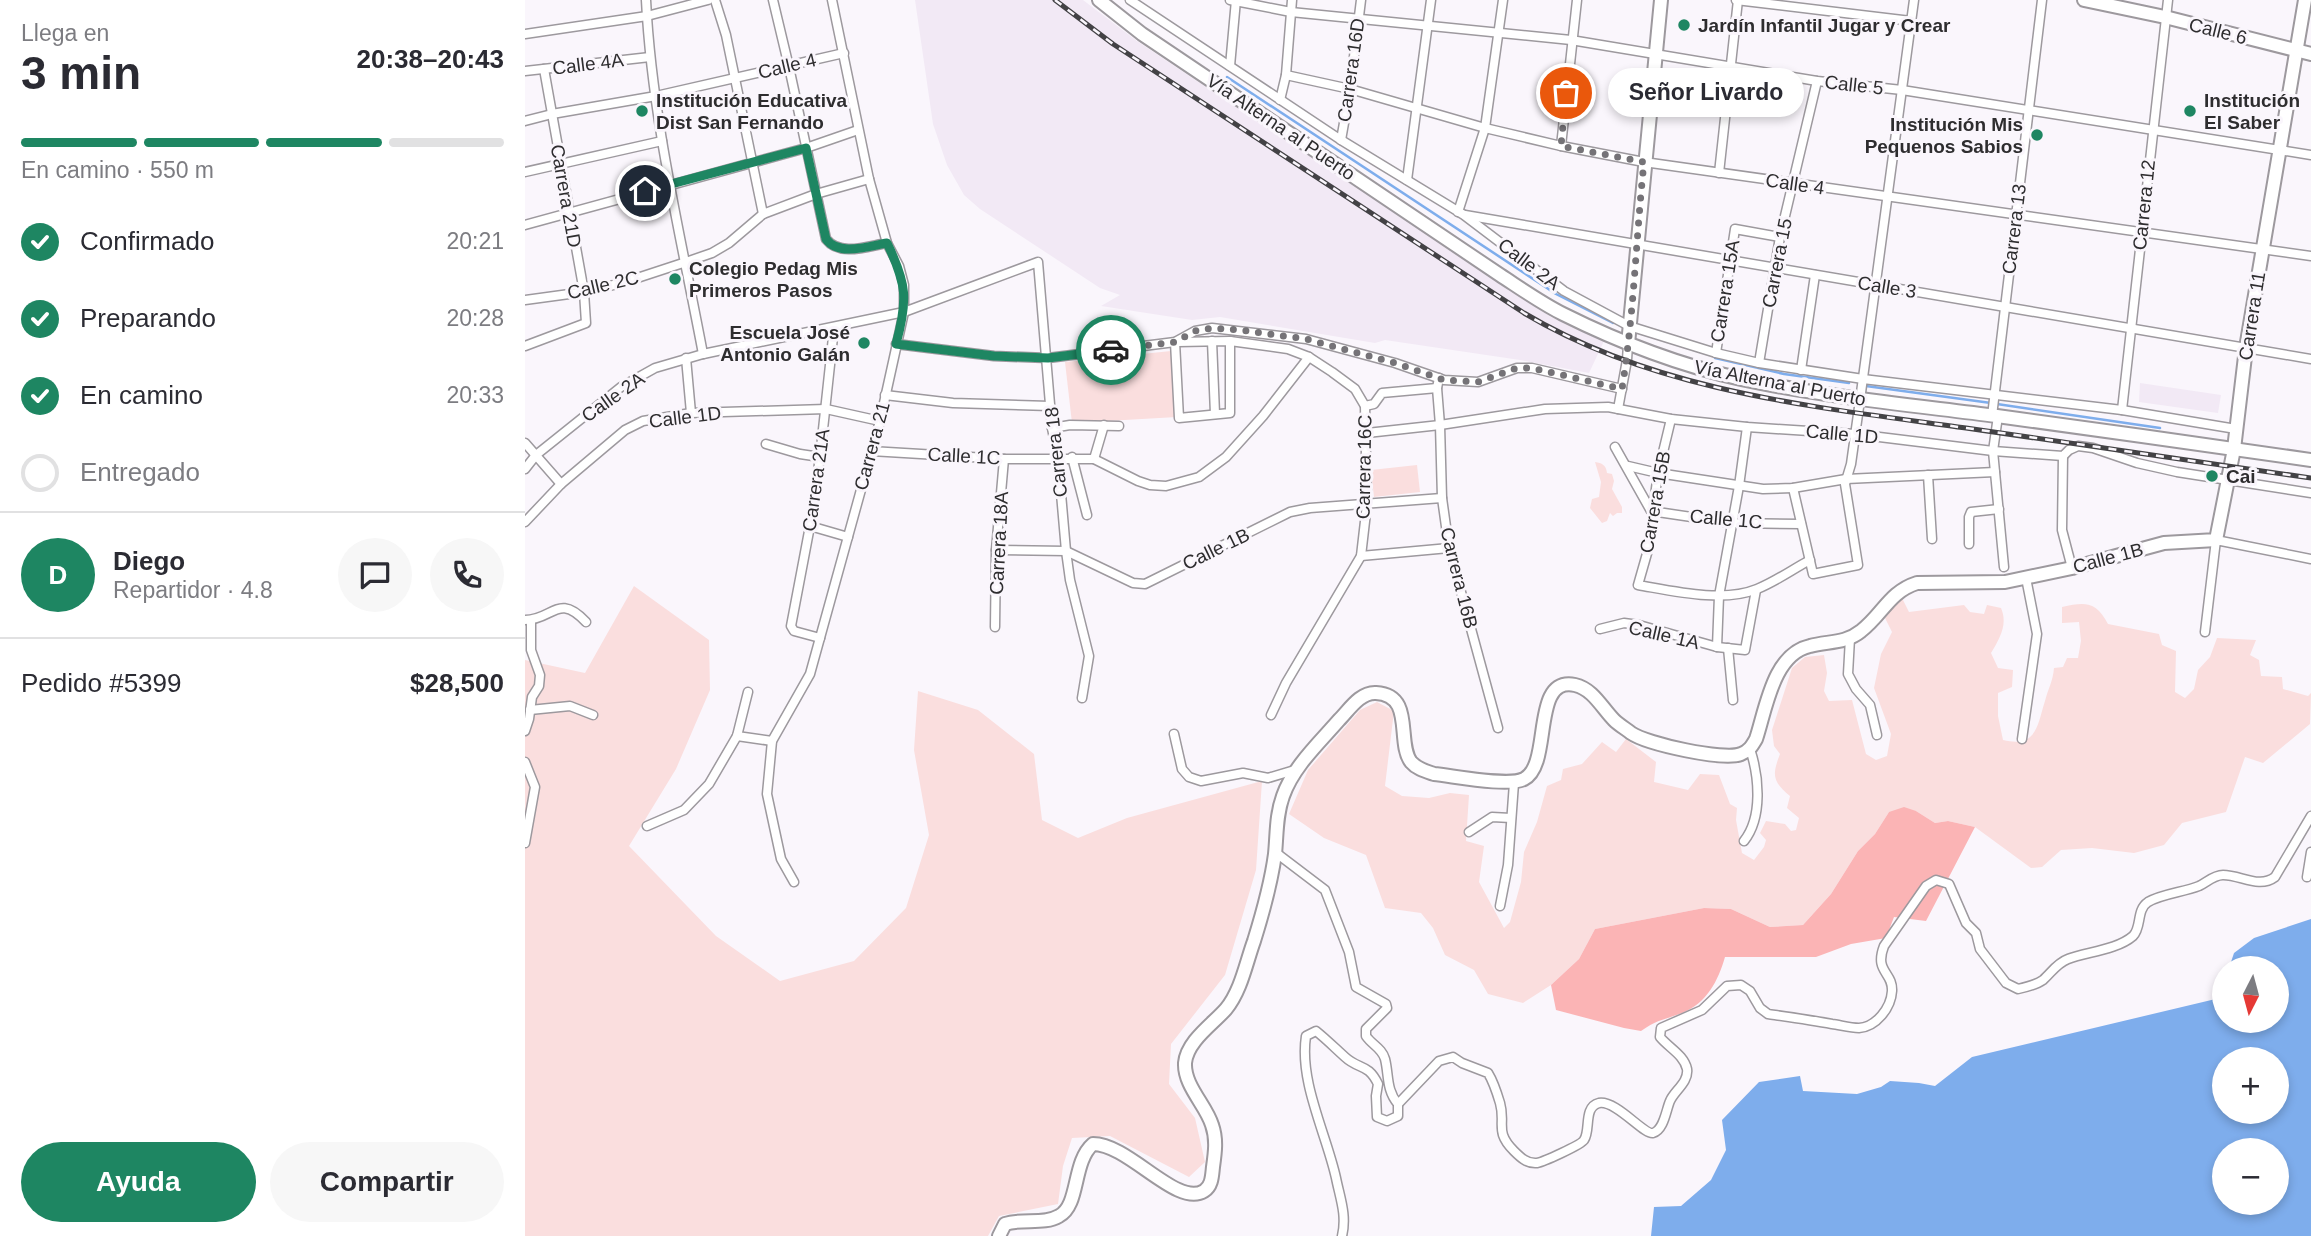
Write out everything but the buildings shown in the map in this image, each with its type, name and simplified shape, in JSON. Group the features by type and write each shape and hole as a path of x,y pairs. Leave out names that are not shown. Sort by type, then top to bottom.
{"street":[{"path":"646,0 650,57 662,141 703,354"},
{"path":"525,34 647,16 708,0"},
{"path":"715,0 726,34 763,214"},
{"path":"772,0 826,239 839,248 846,249 887,243"},
{"name":"Carrera 21","path":"794,882 781,859 767,794 772,741 810,674 880,421 904,313 904,285 899,266 887,243 869,179 832,0"},
{"name":"Vía Alterna al Puerto","path":"1099,0 1142,34 1560,313 1628,333 1686,364 1739,378 1862,388 1995,406 2234,449 2311,460"},
{"path":"1130,0 1230,66 1234,1"},
{"path":"1280,100 1286,75 1292,0"},
{"name":"Carrera 16D","path":"1341,139 1361,0"},
{"path":"1406,180 1431,0"},
{"path":"1461,213 1485,128 1503,0"},
{"path":"1561,146 1577,0"},
{"path":"1618,409 1627,360 1661,0"},
{"path":"1719,173 1738,0 1911,21"},
{"path":"1793,488 1813,575 1859,565 1845,484 1851,464 1862,388 1913,0"},
{"name":"Carrera 13","path":"2004,567 1993,451 1995,406 2042,0"},
{"name":"Calle 6","path":"2084,0 2165,17 2311,54"},
{"name":"Carrera 12","path":"2122,410 2168,0"},
{"name":"Carrera 11","path":"2205,632 2215,540 2234,449 2246,348 2305,0"},
{"name":"Calle 5","path":"1234,1 1291,12 1571,40 1817,81 1902,90 2311,155"},
{"name":"Calle 4","path":"525,121 656,96 789,67 843,52"},
{"name":"Calle 4A","path":"525,71 650,57"},
{"name":"Calle 2A","path":"1230,66 1461,213 1564,291 1628,333 1801,370 1862,388 1978,393 1995,406 2122,410 2236,429"},
{"name":"Carrera 21D","path":"525,346 586,323 584,292 544,69"},
{"name":"Calle 4","path":"1286,75 1350,89 1485,128 1644,162 2311,256"},
{"name":"Carrera 15","path":"1759,363 1780,237 1817,81"},
{"path":"525,225 806,148 858,131"},
{"path":"525,172 662,141"},
{"name":"Calle 2C","path":"525,300 584,292 686,262 720,248 763,214 816,194 869,179"},
{"name":"Calle 3","path":"1461,213 1636,246 2311,359"},
{"name":"Carrera 15A","path":"1716,353 1735,229 1780,237"},
{"name":"Calle 2A","path":"525,469 536,455 621,387 655,368 703,354 904,313 1038,262"},
{"name":"Carrera 18","path":"1038,262 1066,551 1089,656 1081,698"},
{"path":"1801,370 1815,275"},
{"name":"Carrera 21A","path":"820,638 794,631 791,626 820,457 834,328"},
{"path":"896,344 994,356 1048,358 1175,342 1195,331 1212,328 1306,339 1395,363 1438,383"},
{"path":"1212,341 1215,414"},
{"path":"1175,342 1179,418 1230,413 1230,341"},
{"name":"Carrera 16C","path":"1175,342 1230,341 1281,347 1309,358 1332,372 1355,389 1365,405 1367,504 1361,556 1286,683 1271,715"},
{"path":"687,358 691,413"},
{"path":"1104,425 1094,459 1150,485 1166,486 1199,477 1226,457 1309,358"},
{"path":"1365,405 1374,404 1382,393 1438,383 1478,382 1517,368 1532,368 1622,389"},
{"name":"Carrera 16B","path":"1438,383 1442,498 1449,548 1498,729"},
{"path":"885,395 953,402 1050,406"},
{"name":"Calle 1D","path":"1367,433 1545,409 1608,407 1671,419 1855,434 1993,451 2063,456 2078,446 2177,472 2311,493"},
{"name":"Calle 1D","path":"525,522 561,484 625,430 643,421 691,413 826,409 880,421"},
{"name":"Carrera 15B","path":"1671,419 1651,511 1648,550 1638,585 1719,596"},
{"path":"1052,428 1070,425 1119,426"},
{"path":"1717,647 1719,596 1747,427"},
{"path":"525,443 561,484"},
{"path":"766,444 820,457"},
{"path":"1615,447 1651,511"},
{"name":"Calle 1C","path":"871,451 1005,459 1094,459"},
{"path":"2063,456 2062,530 2072,568"},
{"path":"1072,457 1087,515"},
{"name":"Carrera 18A","path":"995,627 996,550 1005,459"},
{"name":"Calle 1D","path":"1628,466 1763,489 1793,488 1846,479 1995,472"},
{"path":"1928,475 1931,539"},
{"name":"Calle 1B","path":"996,550 1066,551 1133,583 1145,583 1290,512 1310,508 1442,498"},
{"path":"1969,544 1971,512 1999,509"},
{"name":"Calle 1C","path":"1651,511 1733,523 1801,524"},
{"path":"810,526 848,537"},
{"name":"Calle 1B","path":"1850,638 1863,630 1893,596 1904,587 1917,583 2005,582 2072,568 2164,542 2215,540 2311,559"},
{"path":"1361,556 1449,548"},
{"path":"1719,596 1756,590 1809,560"},
{"path":"2022,739 2037,634 2026,578"},
{"name":"Calle 1A","path":"1600,629 1624,624 1639,625 1717,647 1745,650 1756,590"},
{"path":"525,731 540,675 531,654 528,620 566,608 572,609 586,622"},
{"path":"999,1236 1005,1224 1052,1219 1062,1215 1069,1207 1080,1162 1085,1151 1093,1144 1104,1144 1120,1151 1177,1191 1196,1195 1209,1188 1215,1135 1191,1085 1185,1062 1195,1041 1228,1007 1236,994 1263,912 1283,796 1298,769 1357,701 1366,695 1377,693 1391,697 1398,705 1403,722 1406,753 1421,770 1434,774 1514,783 1527,778 1535,770 1547,704 1554,692 1564,685 1573,684 1593,695 1615,722 1635,736 1685,750 1728,756 1750,749 1756,739 1776,677 1788,658 1799,649 1850,638 1848,674 1870,705 1877,735"},
{"path":"1728,648 1734,700"},
{"path":"647,826 684,810 709,784 737,736 748,692"},
{"path":"530,710 570,706 593,715"},
{"path":"1174,734 1182,769 1189,777 1201,781 1243,773 1268,778 1298,769"},
{"path":"737,736 772,741"},
{"path":"1744,841 1753,826 1758,779 1750,749"},
{"path":"525,762 535,787 525,843"},
{"path":"1500,906 1508,865 1514,783"},
{"path":"1398,1104 1439,1061 1453,1057 1488,1073 1500,1104 1500,1126 1504,1142 1526,1161 1537,1163 1579,1145 1586,1138 1589,1111 1597,1104 1602,1103 1628,1115 1645,1132 1652,1133 1657,1131 1670,1099 1686,1078 1687,1070 1681,1057 1660,1037 1661,1028 1702,1010 1727,986 1741,985 1750,991 1760,1008 1768,1014 1859,1028 1875,1023 1884,1012 1892,986 1880,965 1880,955 1926,886 1936,880 1949,884 1966,923 1976,933 1980,949 2006,983 2018,989 2042,981 2058,964 2067,959 2096,953 2131,937 2147,902 2200,886 2215,876 2269,882 2275,877 2311,816"},
{"path":"1469,832 1492,817 1511,818"},
{"path":"1275,852 1325,891 1349,952 1356,987 1386,1004 1387,1008 1366,1028 1366,1037 1381,1050 1385,1059 1386,1078 1392,1097 1398,1104 1398,1116 1387,1121 1377,1117 1378,1084 1371,1072 1346,1059 1316,1031 1307,1035 1304,1048 1313,1102 1343,1204 1342,1236"},
{"path":"2307,877 2311,852"}],"shaded area":[{"path":"915,0 1083,0 1137,41 1551,317 1604,341 1589,373 1520,360 1385,340 1375,343 1220,317 1192,320 1101,306 1120,295 1100,288 980,209 964,195 947,165 933,124"},
{"path":"1171,351 1177,417 1072,423 1065,362"},
{"path":"2140,383 2221,395 2218,413 2139,402"},
{"path":"1595,462 1603,465 1607,473 1612,474 1612,489 1622,507 1622,513 1613,516 1610,513 1607,521 1602,523 1590,508 1592,499 1599,497 1601,482"},
{"path":"1417,465 1420,492 1374,497 1371,470"},
{"path":"634,586 709,640 710,690 676,769 629,846 716,936 780,981 854,961 906,908 929,835 914,750 918,691 978,710 1034,754 1042,820 1078,838 1127,818 1262,781 1256,870 1225,975 1171,1044 1169,1084 1195,1118 1205,1162 1189,1177 1110,1136 1072,1138 1063,1166 1058,1204 999,1216 988,1236 525,1236 525,660 585,673"},
{"path":"1901,596 1909,612 1964,605 1970,612 1984,614 1987,605 2001,608 2003,625 1991,653 1998,668 2013,670 2012,687 1998,693 1998,716 2003,740 2023,741 2034,733 2054,668 2063,667 2067,658 2078,658 2081,641 2079,622 2062,623 2062,607 2077,604 2094,607 2108,624 2159,634 2162,645 2176,651 2175,692 2185,698 2194,689 2198,670 2210,657 2217,638 2256,640 2250,655 2259,660 2261,676 2282,677 2283,689 2308,696 2311,693 2310,724 2263,763 2245,757 2226,812 2182,823 2164,845 2134,853 2092,848 2061,850 2042,867 2031,868 1975,827 1948,821 1935,823 1916,811 1889,812 1875,834 1858,851 1831,894 1803,925 1770,927 1731,909 1704,908 1595,929 1579,959 1551,985 1523,1003 1488,994 1474,970 1445,955 1433,928 1421,913 1385,908 1366,855 1324,838 1289,814 1308,770 1360,710 1377,702 1394,711 1385,786 1402,796 1429,798 1450,793 1469,795 1466,841 1484,846 1479,882 1504,928 1510,922 1521,882 1524,852 1537,822 1547,786 1561,780 1563,769 1582,764 1602,742 1616,752 1626,739 1656,762 1654,782 1688,790 1700,774 1719,775 1730,804 1737,808 1736,820 1742,853 1754,860 1764,847 1766,840 1760,833 1766,821 1785,824 1791,831 1796,830 1799,818 1787,808 1790,796 1775,777 1780,754 1774,746 1772,730 1792,668 1805,657 1824,655 1827,673 1824,691 1829,701 1852,700 1866,754 1876,760 1887,756 1891,734 1874,688 1881,654 1892,632 1885,618"},
{"path":"1904,807 1935,823 1948,821 1975,827 1926,921 1894,917 1886,938 1851,944 1816,957 1725,957 1715,983 1705,997 1691,1009 1641,1031 1556,1010 1551,985 1579,959 1595,929 1704,908 1731,909 1770,927 1803,925 1831,894 1858,851 1875,834 1889,812"}],"water":[{"path":"2311,919 2311,1236 1651,1236 1654,1207 1681,1206 1711,1180 1726,1150 1722,1120 1759,1082 1800,1076 1803,1091 1857,1094 1881,1087 1890,1081 1935,1086 1972,1057 2212,1000 2212,1033 2289,1033 2289,956 2233,956 2254,938"}],"waterway":[{"path":"1227,77 1556,294 1613,323"},
{"path":"1715,358 1784,374 1849,383"},
{"path":"1866,386 1991,403"},
{"path":"1997,404 2160,428"}],"railway":[{"path":"1055,0 1113,44 1524,313 1575,340 1628,361 1682,379 1795,403 2311,478"}],"way so far":[{"path":"1111,350 1175,342 1195,331 1212,328 1240,330 1306,339 1395,363 1444,380 1478,382 1517,368 1532,368 1622,389 1627,360 1644,162 1561,146 1566,93"}],"place":[{"name":"Jardín Infantil Jugar y Crear","path":"1684,25"},
{"name":"Señor Livardo","path":"1566,93"},
{"name":"Institución Educativa Dist San Fernando","path":"642,111"},
{"name":"Institución El Saber","path":"2190,111"},
{"name":"Institución Mis Pequenos Sabios","path":"2037,135"},
{"name":"Colegio Pedag Mis Primeros Pasos","path":"675,279"},
{"name":"Escuela José Antonio Galán","path":"864,343"},
{"name":"Cai","path":"2212,476"}],"route":[{"path":"645,191 806,148 826,239 839,248 846,249 887,243 899,266 904,285 904,313 896,344 994,356 1048,358 1111,350"}]}
